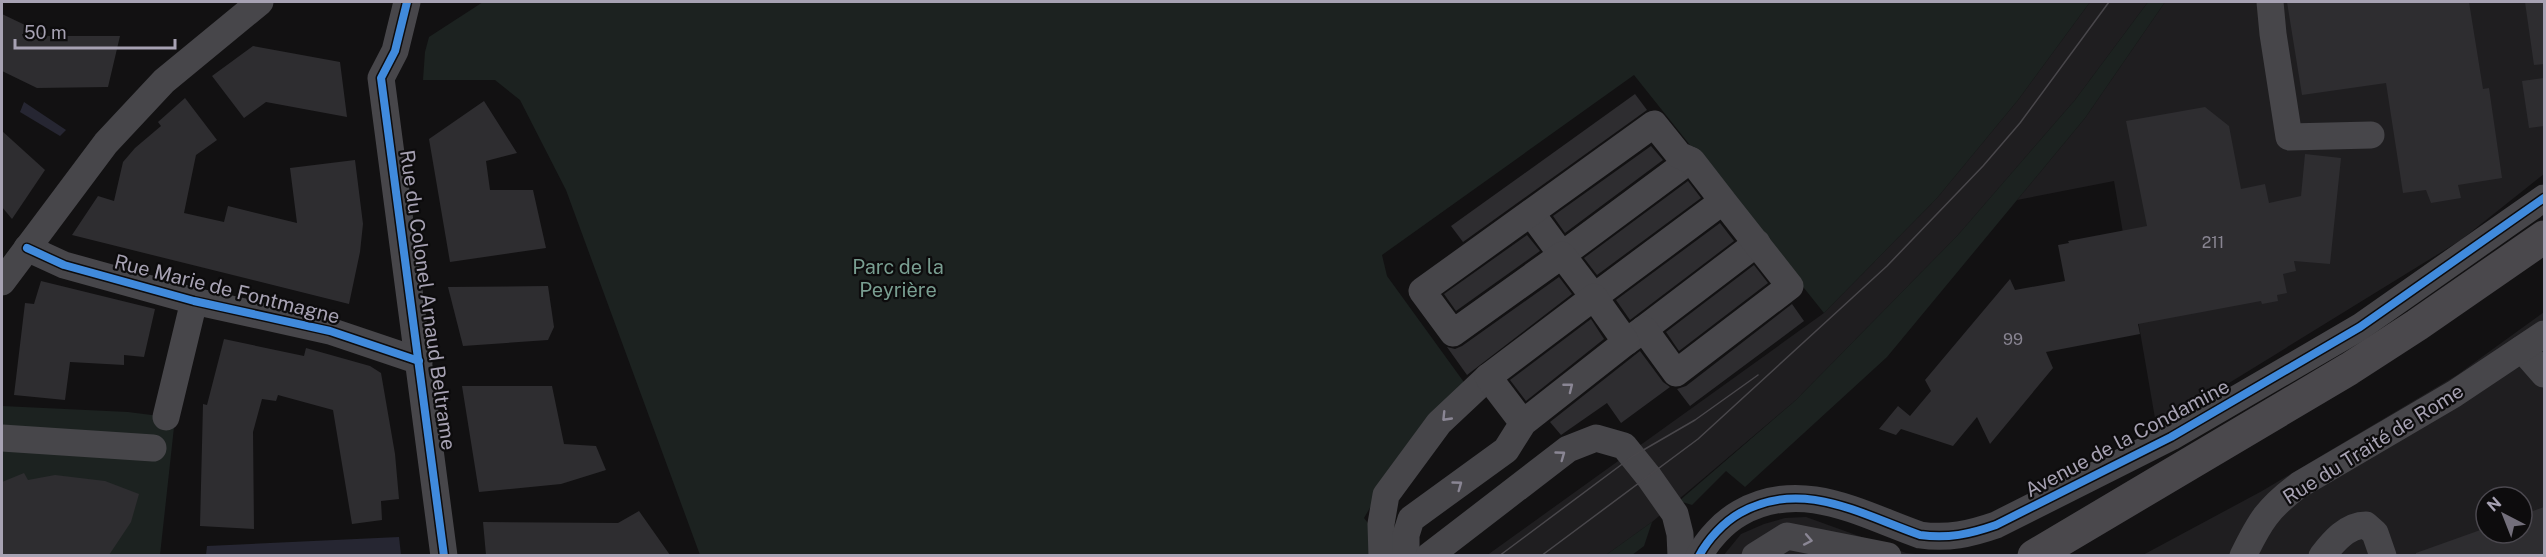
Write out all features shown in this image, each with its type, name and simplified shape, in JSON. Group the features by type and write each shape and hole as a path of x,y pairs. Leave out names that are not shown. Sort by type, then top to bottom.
{"main road":[{"path":"2034,555 2349,369 2418,325 2544,237"}],"street":[{"path":"2,282 106,143 164,81 260,2"},
{"name":"Rue du Colonel Arnaud Beltrame","path":"407,2 395,51 381,78 444,555"},
{"path":"2270,2 2289,137 2372,135"},
{"path":"1531,213 1562,255 1594,297 1676,373 1790,286 1690,160 1679,154 1654,124 1422,291 1453,333 1562,255 1690,160"},
{"name":"Avenue de la Condamine","path":"1681,554 1717,531 1733,517 1764,501 1781,498 1817,499 1926,546 1996,525 2171,437 2360,327 2544,198"},
{"path":"1382,555 1381,524 1386,495 1439,423 1488,377 1723,201"},
{"path":"1407,555 1406,535 1411,519 1506,450 1523,423 1757,243"},
{"name":"Rue Marie de Fontmagne","path":"27,248 64,265 194,301 330,331 419,361"},
{"path":"166,417 194,301"},
{"name":"Rue du Traité de Rome","path":"2242,555 2260,520 2291,491 2454,394 2544,334"},
{"path":"2522,349 2544,374"},
{"path":"1488,377 1523,423"},
{"path":"2,438 153,448"},
{"path":"1429,555 1568,449 1596,438 1624,446 1649,477 1675,514 1680,534 1681,554"},
{"path":"2322,555 2337,537 2359,525 2366,525 2375,533 2383,555"},
{"path":"1755,555 1787,536 1888,555"}],"shaded area":[{"path":"2090,2 2148,2 2075,100 1958,235 1796,400 1652,522 1606,555 1486,556 1824,313 1937,198 2018,100"},
{"path":"2165,2 2544,2 2544,174 2461,240 2229,383 2156,424 2114,181 2017,200 2085,118"},
{"path":"2544,312 2544,555 2141,556 2262,491 2457,375"},
{"path":"1806,517 1906,553 1925,555 1723,556 1741,534 1785,518"}],"green space":[{"name":"Parc de la Peyrière","path":"483,2 2090,2 2018,100 1937,198 1824,313 1634,75 1382,255 1387,276 1466,385 1385,482 1364,518 1374,531 1369,556 700,555 566,190 520,100 495,80 423,80 425,52 429,37"},
{"path":"2148,2 2165,2 2085,118 1887,357 1745,487 1726,471 1692,505 1679,501 1796,400 1958,235 2075,100"},
{"path":"2,406 128,412 175,418 160,555 2,556"},
{"path":"1652,522 1644,546 1632,555 1606,555"}],"water":[{"path":"24,102 66,130 60,136 20,112"},
{"path":"399,537 401,555 206,555 207,546"}],"building":[{"path":"2287,2 2469,2 2483,89 2489,88 2502,178 2458,185 2461,198 2431,203 2426,190 2403,193 2386,83 2302,95"},
{"path":"2525,2 2544,2 2544,64 2534,65"},
{"path":"2,14 48,36 120,36 108,87 37,88 2,71"},
{"path":"253,46 340,62 347,117 266,102 244,118 212,76"},
{"path":"2544,78 2544,126 2529,128 2522,81"},
{"path":"1635,94 1647,110 1463,242 1451,226"},
{"path":"185,98 217,140 196,155 184,213 224,222 228,206 297,223 290,168 355,160 363,224 360,252 349,304 72,235 98,196 114,201 123,162 135,148 161,126 158,122"},
{"path":"484,101 517,153 486,161 490,190 533,190 546,248 450,262 429,139"},
{"path":"2205,107 2229,126 2241,189 2265,184 2269,203 2301,196 2305,154 2341,158 2330,264 2294,261 2296,271 2283,274 2287,293 2277,295 2278,301 2262,304 2261,301 2138,324 2140,334 2046,352 2053,368 1990,444 1977,417 1953,446 1901,429 1896,435 1879,429 1898,406 1910,416 1931,391 1925,380 2010,279 2015,290 2065,281 2058,245 2069,243 2068,241 2147,226 2126,121"},
{"path":"2,131 45,170 12,219 2,207"},
{"path":"1651,146 1663,160 1565,233 1553,216"},
{"path":"1688,181 1701,198 1597,275 1584,258"},
{"path":"1720,223 1734,241 1630,320 1616,300"},
{"path":"1527,235 1540,251 1456,311 1444,294"},
{"path":"1754,265 1768,283 1679,351 1666,332"},
{"path":"1559,277 1572,294 1467,375 1447,347 1455,349 1462,346"},
{"path":"41,281 155,309 144,357 124,355 124,365 70,362 65,400 14,395 25,303 34,304"},
{"path":"548,286 554,327 548,340 463,346 448,287"},
{"path":"1792,304 1804,321 1690,406 1677,389 1686,386"},
{"path":"1591,319 1604,339 1526,401 1510,380"},
{"path":"224,339 304,356 306,348 370,366 381,373 395,454 399,499 381,501 382,520 352,524 333,410 278,395 276,401 262,399 253,432 254,529 200,526 203,404 207,405"},
{"path":"1640,351 1663,382 1670,387 1621,423 1607,403 1561,435 1550,422"},
{"path":"462,386 552,386 564,444 596,446 606,470 561,484 479,492"},
{"path":"24,473 28,480 55,475 105,481 139,494 131,522 109,555 2,555 2,482"},
{"path":"2544,507 2544,555 2416,555 2416,553 2474,532 2474,545 2534,545 2534,511"},
{"path":"639,511 670,555 486,555 483,522 618,523"}],"tram line":[{"path":"1541,556 1698,439 1887,266 1983,166 2020,123 2109,2"},
{"path":"1499,556 1633,456 1695,420 1758,375"}],"cycle path":[{"path":"407,2 395,51 381,78 444,556"},
{"path":"1699,556 1717,532 1740,513 1763,503 1786,499 1808,499 1831,503 1920,535 1959,535 1996,525 2171,437 2360,327 2544,198"},
{"path":"27,248 64,265 194,301 330,331 419,361"}]}
